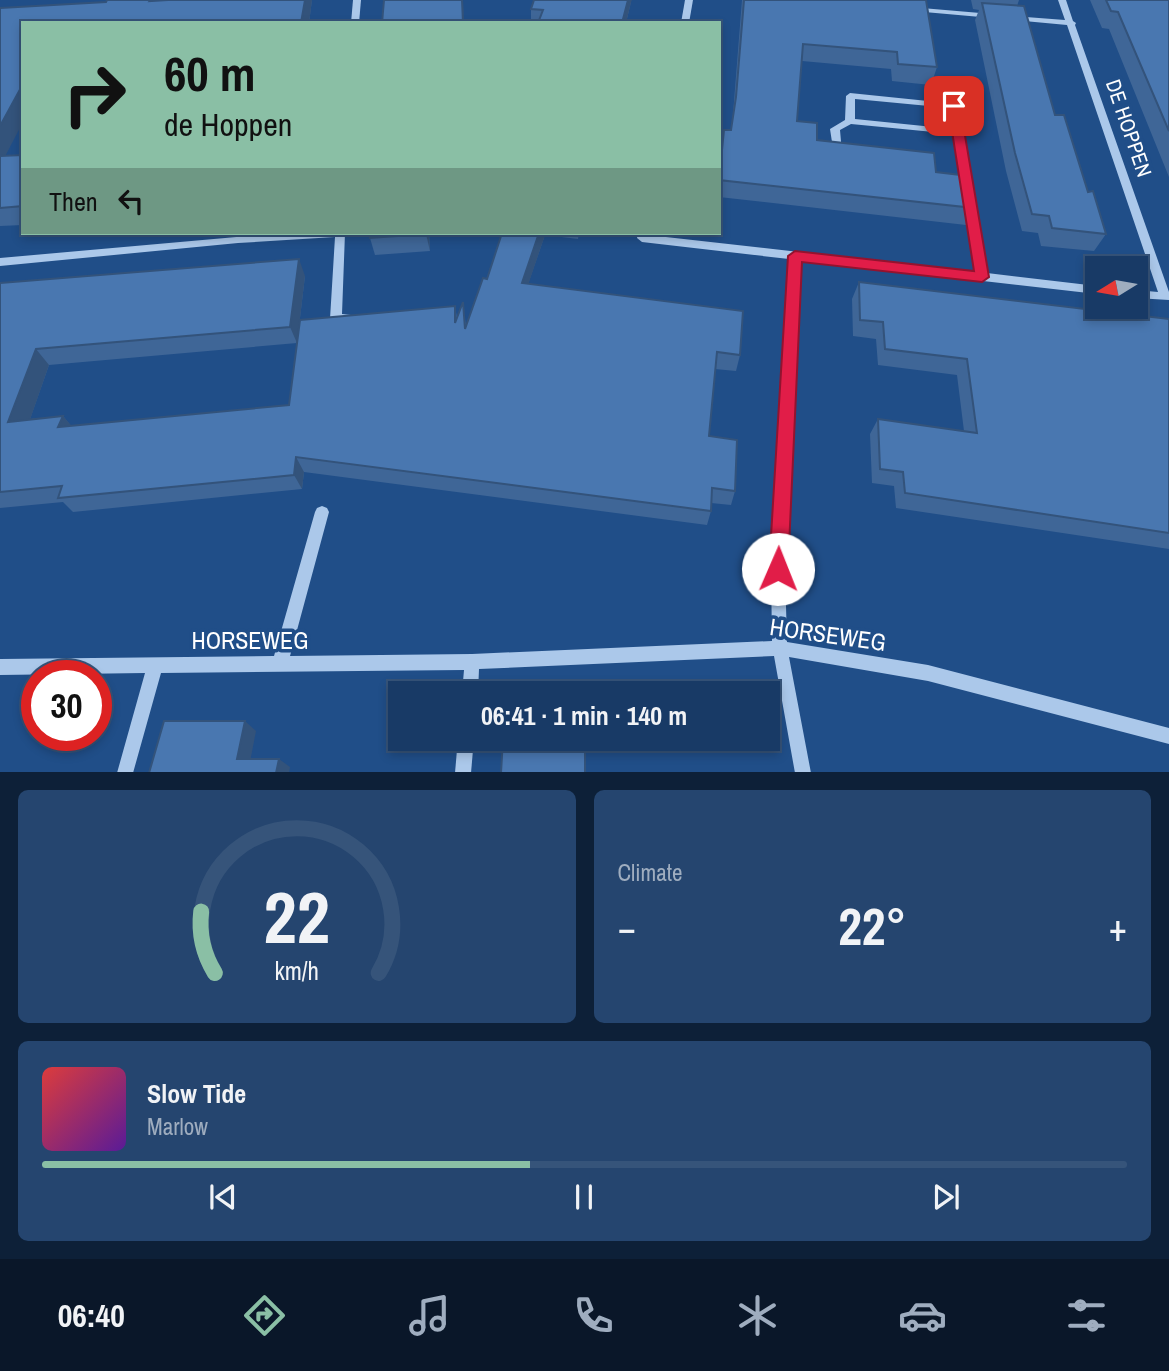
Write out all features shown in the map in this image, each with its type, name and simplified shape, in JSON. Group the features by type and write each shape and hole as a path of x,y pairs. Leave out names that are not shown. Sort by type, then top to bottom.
{"street":[{"path":"355,21 357,0"},
{"path":"685,21 689,0"},
{"name":"DE HOPPEN","path":"1062,0 1167,302"},
{"path":"898,8 1072,23"},
{"path":"850,121 850,96 954,106 982,277"},
{"path":"837,153 835,130 850,121 959,132"},
{"path":"0,262 238,236 272,235"},
{"path":"339,235 336,319 362,316"},
{"path":"643,235 642,238 1085,289"},
{"path":"795,256 779,520 780,648 803,772"},
{"name":"DE HOPPEN","path":"1148,297 1167,302"},
{"path":"280,664 323,513"},
{"name":"HORSEWEG","path":"0,667 472,662 780,648 928,673 1169,736"},
{"path":"471,681 472,662"},
{"path":"125,772 155,665"},
{"path":"463,772 465,751"}],"building":[{"path":"305,0 301,21 21,21 21,88 0,126 0,8 106,2"},
{"path":"384,0 462,0 463,21 382,21"},
{"path":"534,0 628,0 623,21 539,21 543,10 531,9"},
{"path":"744,0 926,0 937,67 898,64 897,52 803,44 797,121 817,123 817,140 934,153 936,172 969,176 974,208 721,180 724,130 731,130"},
{"path":"1106,0 1169,0 1169,131 1118,12 1111,11"},
{"path":"982,3 1024,6 1055,115 1064,115 1088,192 1093,191 1106,234 1052,228 1049,216 1032,214 1015,153"},
{"path":"21,155 21,206 0,208 0,156"},
{"path":"371,235 412,235 370,238"},
{"path":"501,235 538,235 522,283 743,311 740,355 717,352 709,436 737,440 735,491 712,488 711,511 296,457 294,475 58,498 62,486 0,492 0,283 299,259 290,327 36,349 8,422 63,416 58,427 289,405 300,320 455,306 455,323 463,302 465,329 483,278 487,279"},
{"path":"859,282 1085,309 1085,319 1148,319 1148,316 1169,319 1169,533 905,493 903,472 880,469 878,419 977,433 967,359 885,349 883,322 860,320"},
{"path":"164,721 245,721 237,759 279,759 276,772 149,772"},
{"path":"502,751 585,751 585,772 501,772"}],"route":[{"path":"778,569 795,256 982,277 954,106"}]}
